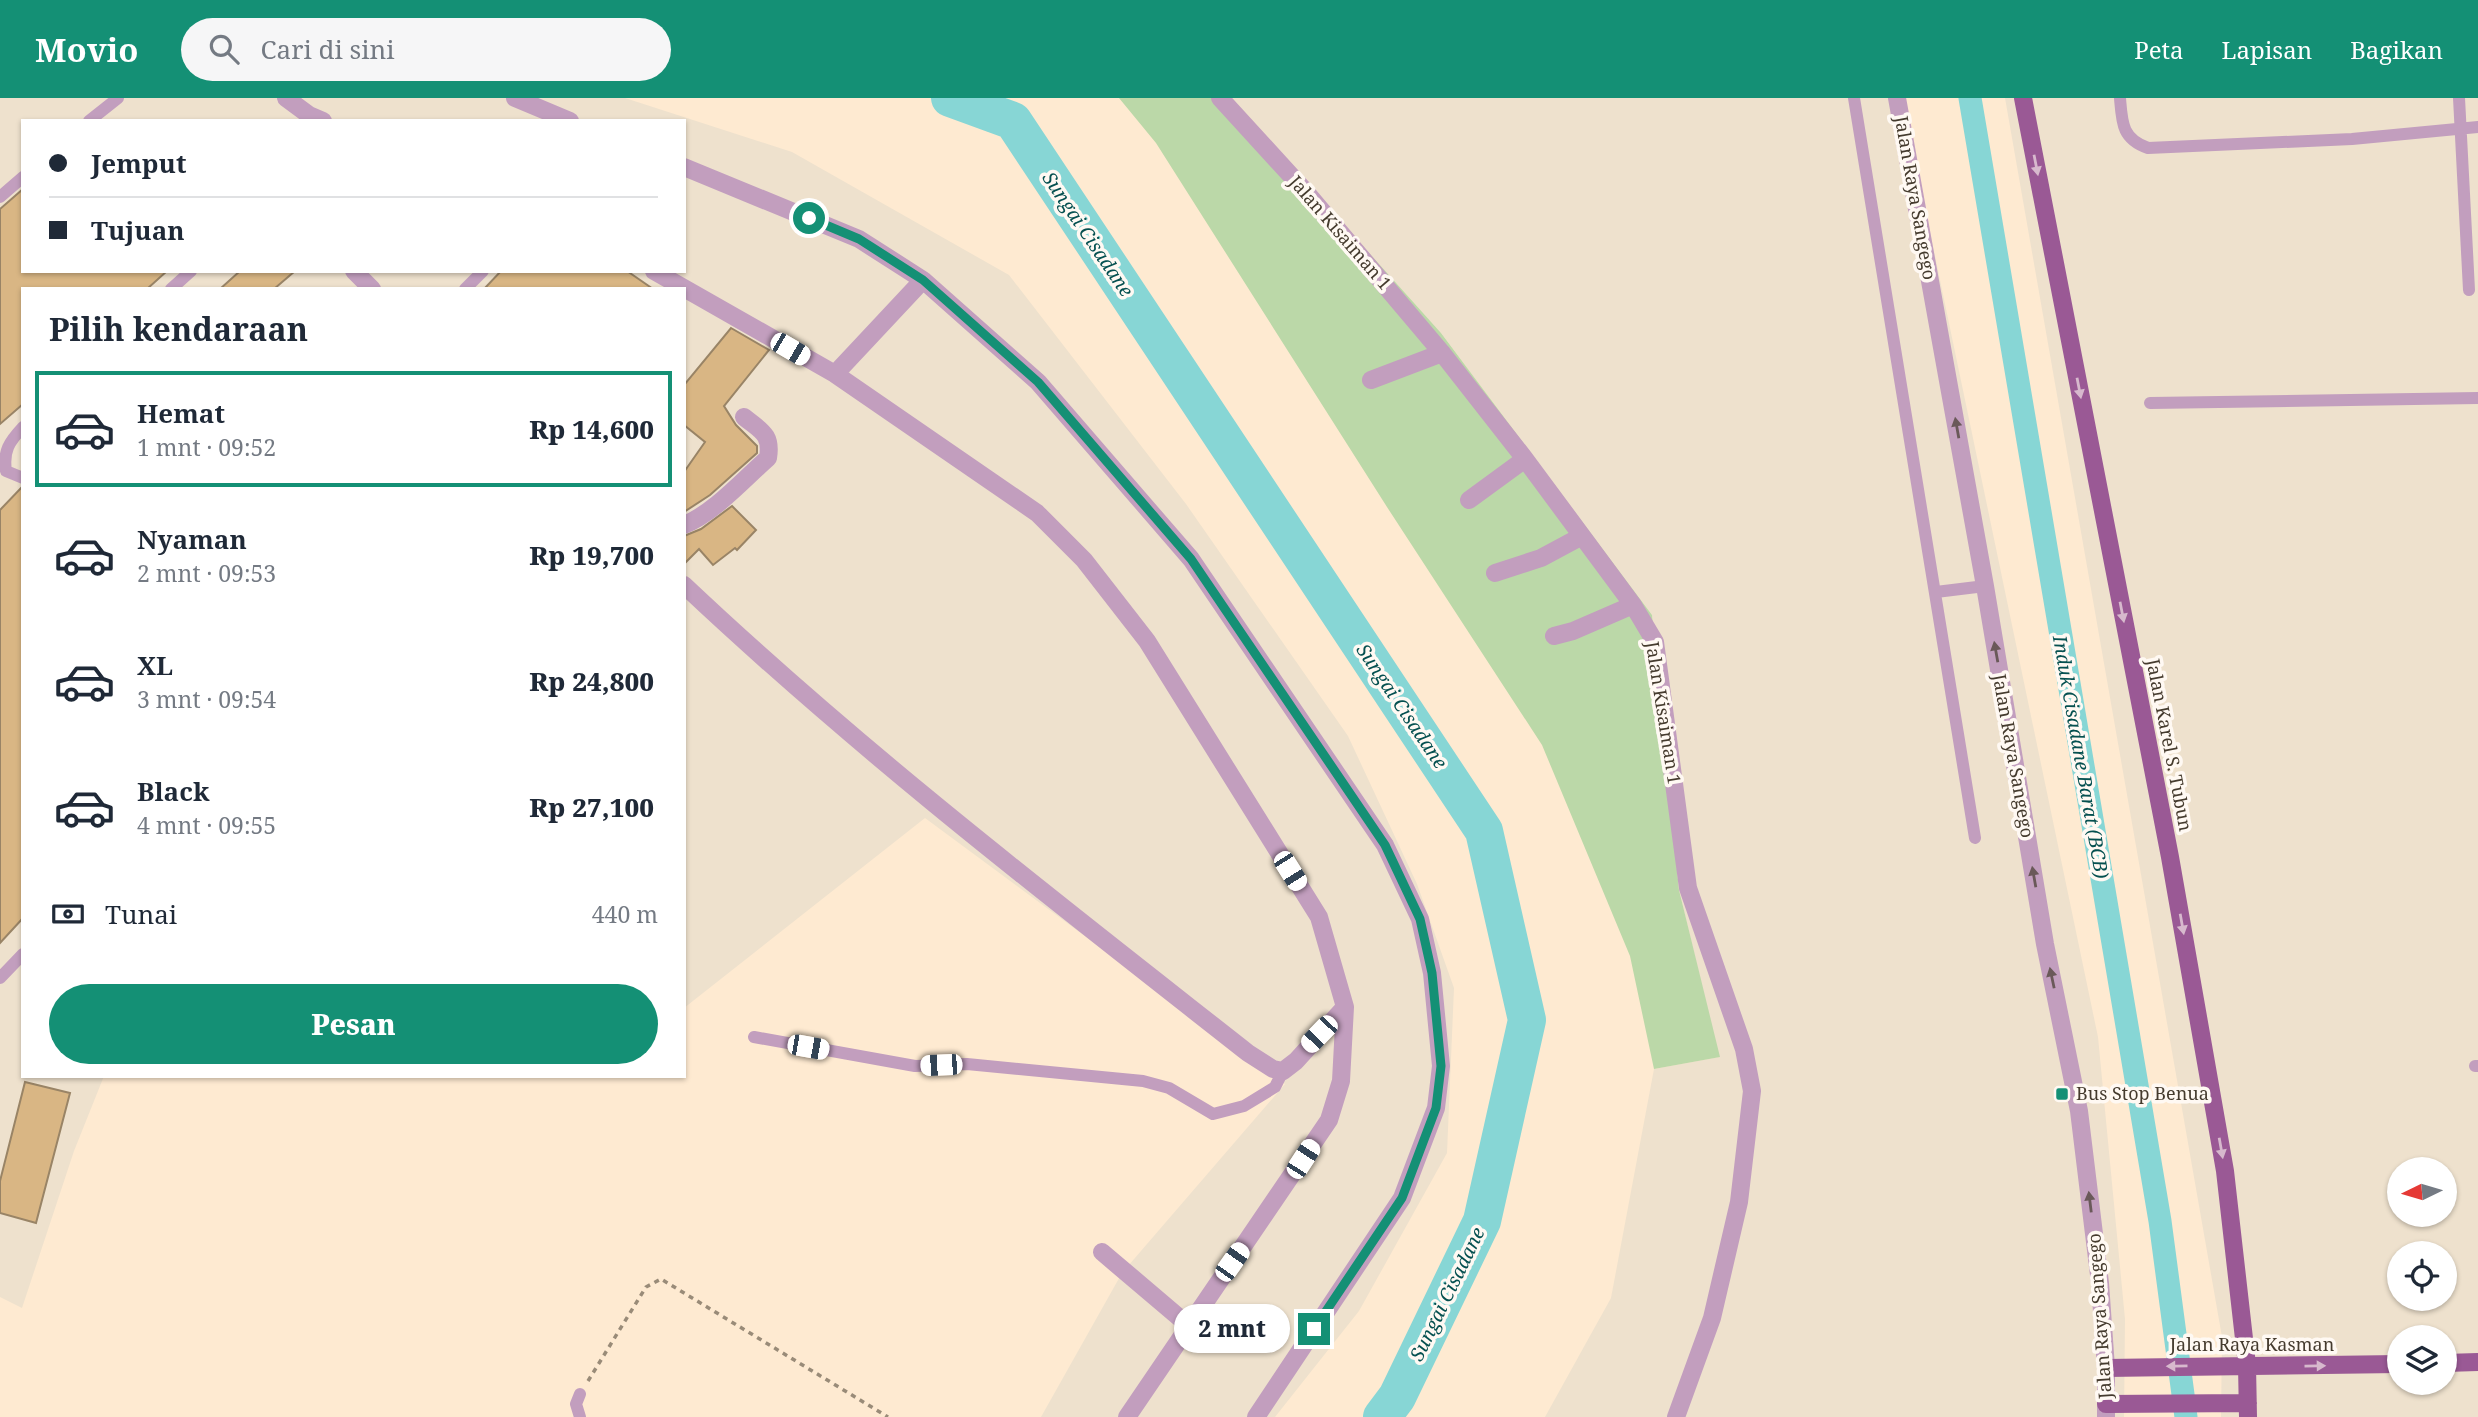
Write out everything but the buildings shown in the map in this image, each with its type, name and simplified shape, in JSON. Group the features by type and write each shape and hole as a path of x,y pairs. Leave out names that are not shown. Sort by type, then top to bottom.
{"main road":[{"name":"Jalan Karel S. Tubun","path":"2023,98 2170,857 2216,1116 2225,1171 2247,1365 2248,1410"},
{"path":"2457,1363 2478,1362"},
{"name":"Jalan Raya Kasman","path":"2106,1368 2387,1364"},
{"path":"2106,1411 2129,1405 2228,1403 2248,1410"}],"street":[{"path":"286,98 314,119"},
{"path":"515,98 565,119"},
{"name":"Jalan Kisaiman 1","path":"1220,98 1306,191 1442,352 1525,458 1633,605 1654,642 1688,888 1744,1049 1752,1091 1739,1202 1712,1318 1676,1417"},
{"name":"Jalan Raya Sangego","path":"1897,98 1985,586 2045,944 2079,1111 2100,1283 2106,1411"},
{"path":"686,168 859,239 923,280 1038,382 1191,559 1385,845 1420,919 1432,973 1441,1066 1436,1108 1402,1198 1256,1417"},
{"path":"356,273 370,287"},
{"path":"658,273 682,287"},
{"path":"835,374 923,280"},
{"path":"686,289 835,374 1037,513 1084,560 1147,641 1319,917 1345,1007 1341,1081 1329,1120 1127,1417"},
{"path":"1371,380 1442,352"},
{"path":"686,524 709,510 768,458 770,445 766,435 744,417"},
{"path":"1469,500 1525,458"},
{"path":"1494,573 1541,558 1582,536"},
{"path":"686,587 849,733 1015,870 1248,1053 1273,1069 1283,1071 1296,1061 1345,1007"},
{"path":"1554,636 1573,631 1633,605"},
{"path":"1102,1252 1188,1325"}],"lane":[{"path":"92,119 118,98"},
{"path":"1854,98 1975,838"},
{"path":"2120,98 2124,128 2129,138 2148,148 2352,139 2478,127"},
{"path":"2459,98 2469,290"},
{"path":"0,197 21,179"},
{"path":"174,287 189,273"},
{"path":"467,287 481,273"},
{"path":"2150,404 2478,398"},
{"path":"21,429 10,440 6,449 3,475 21,478"},
{"path":"1936,592 1985,586"},
{"path":"0,978 21,956"},
{"path":"754,1037 915,1066 967,1064 1143,1081 1169,1088 1213,1114 1244,1106 1275,1087 1283,1071"},
{"path":"579,1417 576,1404 580,1394"}],"path":[{"path":"580,1394 646,1287 661,1279 888,1417"}],"shaded area":[{"path":"0,98 625,98 792,152 1009,275 1186,504 1348,736 1417,884 1454,988 1447,1153 1359,1311 1275,1417 1041,1417 1122,1273 1285,1084 925,818 686,1006 686,287 21,287 21,1078 103,1078 74,1151 22,1308 0,1297"},
{"path":"1230,98 1902,98 2098,1037 2125,1319 2124,1417 1545,1417 1611,1298 1654,1069 1719,1057 1679,890 1652,615 1441,333"},
{"path":"2005,98 2478,98 2478,1417 2221,1417 2222,1337"}],"green space":[{"path":"1119,98 1230,98 1441,333 1652,615 1679,890 1720,1057 1654,1069 1630,956 1542,745 1156,143"}],"waterway":[{"name":"Sungai Cisadane","path":"950,98 1013,121 1484,831 1527,1020 1482,1221 1397,1397 1382,1417"},
{"name":"Induk Cisadane Barat (BCB)","path":"1970,98 2160,1221 2186,1417"}],"place":[{"name":"Bus Stop Benua","path":"2062,1094"}],"route":[{"path":"809,218 859,239 923,280 1038,382 1191,559 1385,845 1420,919 1432,973 1441,1066 1436,1108 1402,1198 1314,1329"}]}
